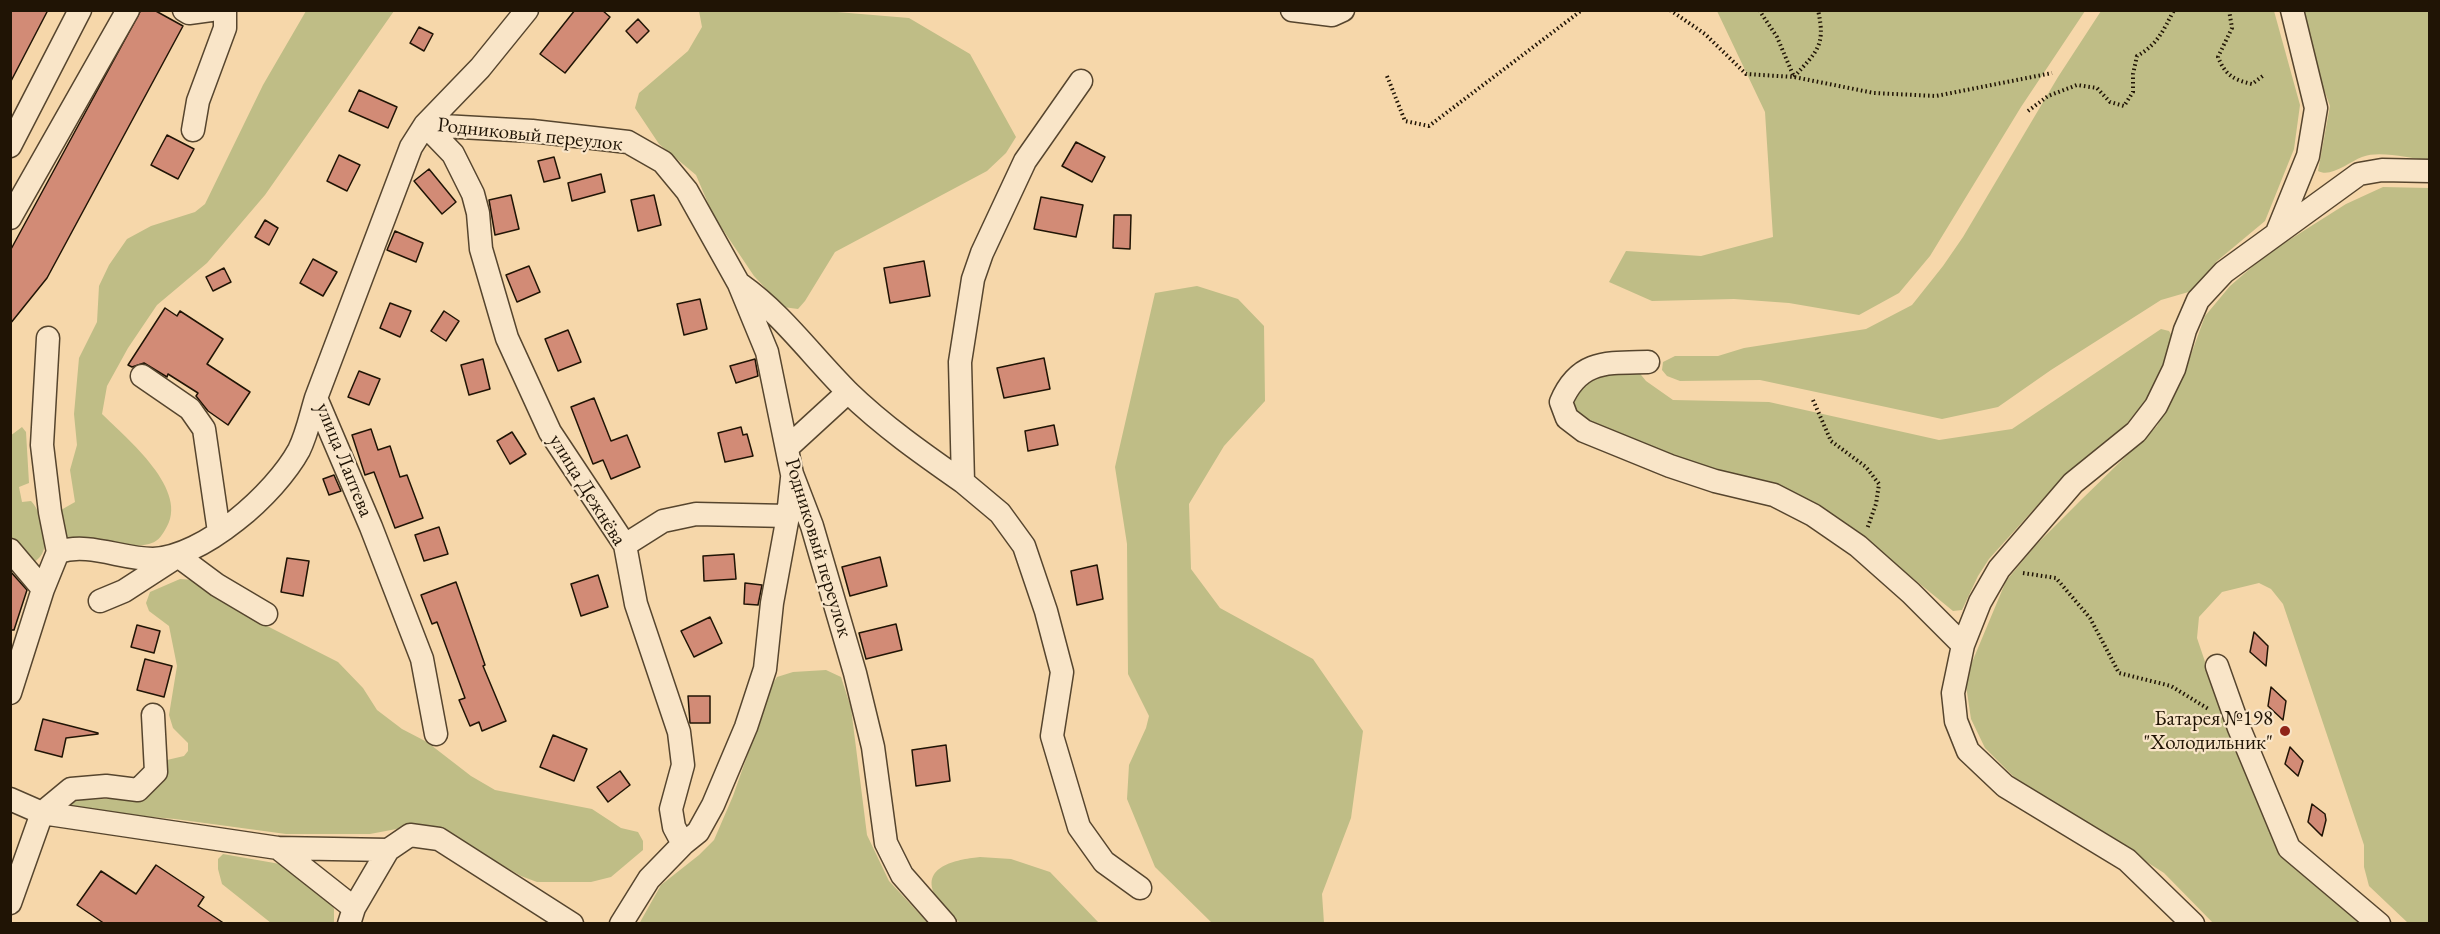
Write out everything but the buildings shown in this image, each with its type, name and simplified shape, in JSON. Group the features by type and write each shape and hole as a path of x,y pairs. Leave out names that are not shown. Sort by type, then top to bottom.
{"street":[{"path":"10,146 80,10"},
{"path":"10,218 128,10"},
{"path":"184,10 189,13 211,10"},
{"path":"193,130 201,91 225,28 225,10"},
{"name":"улица Лаптева","path":"436,734 422,659 371,527 316,398 404,161 425,125 480,68 526,10"},
{"path":"1292,10 1332,15 1343,10"},
{"path":"2278,230 2308,156 2316,108 2292,10"},
{"path":"963,482 960,362 973,279 982,253 1025,160 1082,81"},
{"name":"Родниковый переулок","path":"425,125 532,131 628,142 663,162 687,191 739,284 767,352 792,474 812,526 855,673 873,747 886,843 902,875 945,924"},
{"name":"улица Дежнёва","path":"425,125 453,154 473,194 478,213 481,249 507,338 549,432 625,545 636,604 679,732 683,765 671,809 674,827 682,844"},
{"path":"2193,924 2127,860 2005,786 1968,751 1956,722 1953,693 1963,645 1980,602 1999,569 2073,483 2136,432 2156,406 2174,369 2185,330 2198,300 2224,272 2278,230 2359,174 2382,170 2430,171"},
{"path":"739,284 761,299 848,392 890,430 963,482 1000,513 1024,546 1046,611 1062,672 1052,736 1078,827 1104,862 1140,888"},
{"path":"10,693 43,589 58,552 50,512 42,445 48,338"},
{"path":"1648,363 1604,363 1580,372 1568,385 1561,402 1567,418 1584,430 1670,466 1715,481 1774,495 1813,515 1858,546 1911,593 1963,645"},
{"path":"142,376 190,409 204,429 219,532"},
{"path":"788,447 848,392"},
{"path":"100,601 124,591 178,555 219,532 245,513 274,484 299,449 316,398"},
{"path":"621,924 649,879 682,844 698,832 713,806 746,727 765,669 772,603 788,516 792,474"},
{"path":"625,545 663,521 696,514 788,516"},
{"path":"58,552 72,548 152,559 178,555 217,585 266,614"},
{"path":"10,549 43,589"},
{"path":"2217,666 2239,728 2289,848 2379,924"},
{"path":"10,903 42,813 71,789 106,786 138,790 156,772 153,715"},
{"path":"10,800 42,813 278,848 388,850"},
{"path":"278,848 351,916 388,850 410,835 439,839 572,924"}],"path":[{"path":"1387,76 1406,121 1429,126 1582,10"},
{"path":"1670,10 1705,34 1746,74 1794,77 1874,93 1936,96 2052,73"},
{"path":"1759,10 1777,37 1794,77"},
{"path":"1794,77 1816,52 1823,33 1818,10"},
{"path":"2028,111 2048,96 2077,85 2097,88 2110,102 2124,106 2133,92 2133,74 2137,56 2150,48 2159,38 2174,10"},
{"path":"2229,10 2232,28 2218,57 2223,70 2236,80 2252,84 2264,75"},
{"path":"1813,400 1831,441 1866,467 1879,484 1876,504 1869,525 1858,546"},
{"path":"1999,569 2056,578 2090,618 2119,673 2171,686 2239,728"}],"shaded area":[{"path":"2085,10 2021,107 1930,256 1899,293 1859,315 1789,303 1734,299 1652,301 1609,282 1626,251 1701,256 1773,237 1765,112 1717,11"},
{"path":"306,11 394,11 265,195 207,263 157,305 128,348 107,386 102,414 153,466 170,499 171,515 163,533 154,542 139,546 66,540 61,510 75,502 70,470 77,445 74,414 79,358 97,322 99,286 109,265 127,239 151,226 195,212 205,204 263,85"},
{"path":"699,11 825,11 909,18 970,54 1016,137 1006,153 987,171 835,252 798,309 783,307 754,276 713,215 696,175 659,144 635,108 639,93 688,51 702,27"},
{"path":"2101,11 2274,11 2300,105 2294,149 2265,221 2217,261 2192,291 2161,300 2051,370 1998,407 1942,419 1760,380 1680,381 1667,376 1662,370 1663,362 1675,356 1718,356 1744,348 1866,329 1912,305 1963,237 2058,77"},
{"path":"2304,11 2429,11 2429,160 2378,154 2362,157 2334,171 2323,173 2318,171 2330,106 2314,62"},
{"path":"2383,187 2429,188 2429,923 2408,923 2369,886 2364,867 2364,845 2283,604 2271,589 2259,583 2222,592 2199,617 2197,638 2229,733 2279,855 2362,923 2213,923 2164,873 2014,777 1985,748 1971,719 1965,679 2006,581 2036,545 2157,426 2185,371 2205,316 2230,286 2267,254 2346,204"},
{"path":"1197,286 1238,299 1264,326 1265,401 1224,446 1189,504 1191,569 1220,608 1313,659 1363,731 1351,818 1322,894 1324,923 1212,923 1155,867 1127,799 1129,765 1149,716 1128,674 1127,544 1115,467 1155,293"},
{"path":"2161,329 2169,331 2172,336 2165,368 2143,404 2124,427 2062,478 1989,559 1962,610 1953,611 1849,526 1823,508 1770,483 1672,459 1570,413 1573,386 1586,377 1637,370 1646,381 1673,400 1769,402 1939,440 2012,429"},
{"path":"22,427 26,432 29,483 19,487 22,502 31,501 36,508 44,526 45,536 42,554 37,560 28,564 11,537 10,436"},
{"path":"180,579 195,580 222,600 338,662 363,688 377,710 402,729 427,742 471,776 495,790 592,809 621,828 638,832 643,841 643,850 611,877 591,882 537,882 521,876 441,830 407,827 370,834 286,834 175,819 67,810 69,800 142,798 167,760 184,756 188,751 188,743 173,728 169,715 177,666 169,626 149,611 146,603 150,592"},
{"path":"826,670 841,677 851,708 867,835 889,881 928,923 639,924 661,885 714,840 733,796 772,685 777,677 793,672"},
{"path":"223,854 280,864 331,903 334,909 334,923 271,923 222,884 218,859"},
{"path":"980,857 1011,859 1050,872 1099,923 960,923 935,895 932,885 933,877 938,870 953,862"}],"place":[{"name":"Батарея №198 \"Холодильник\"","path":"2285,731"}]}
